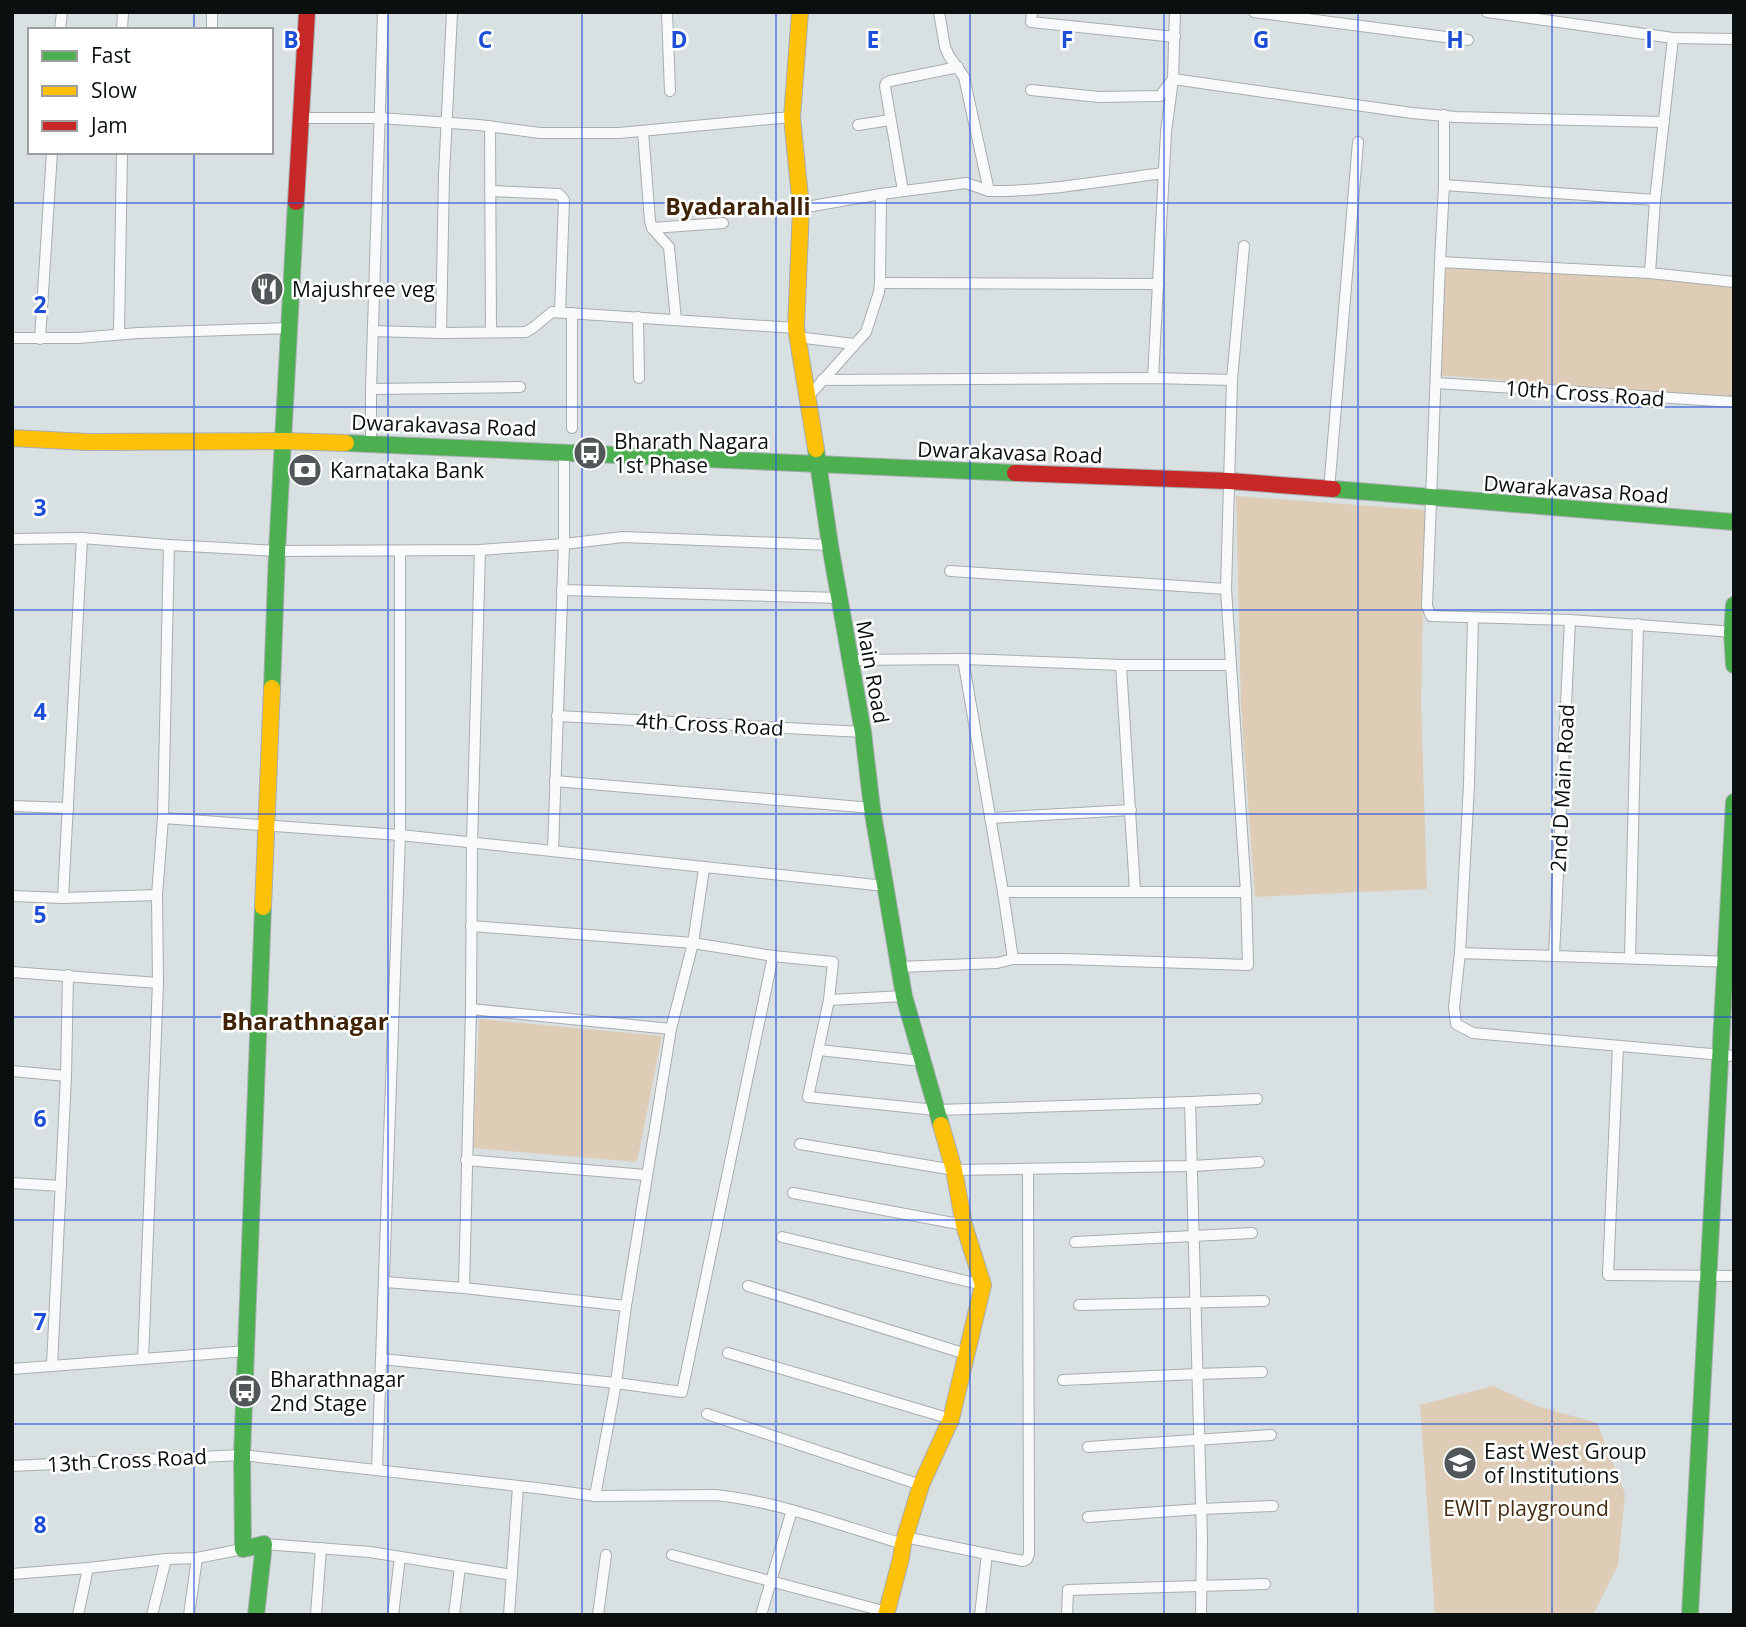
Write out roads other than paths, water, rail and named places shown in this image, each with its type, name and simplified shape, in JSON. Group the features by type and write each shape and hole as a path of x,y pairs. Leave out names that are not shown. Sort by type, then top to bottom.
{"street":[{"path":"243,1549 242,1455 277,551 307,12"},
{"path":"371,444 383,12"},
{"path":"667,12 670,91"},
{"name":"Main Road","path":"800,12 792,117 801,208 796,333 904,996 954,1170 964,1225 983,1285"},
{"path":"939,12 945,47 964,77 989,191"},
{"path":"1031,12 1031,22 1175,37"},
{"path":"1153,378 1175,12"},
{"path":"1254,12 1468,40"},
{"path":"1487,12 1673,38 1734,39"},
{"path":"441,333 446,122 452,13"},
{"path":"1650,274 1655,201 1673,38"},
{"path":"903,191 884,90 886,83 958,67"},
{"path":"1031,90 1098,97 1160,96 1173,79"},
{"path":"1173,79 1412,113 1664,122"},
{"path":"1444,115 1444,186 1427,606 1431,616 1570,620 1733,632"},
{"path":"302,118 380,118 446,122 540,133 619,133 792,117"},
{"path":"858,125 890,120"},
{"path":"490,126 491,332"},
{"path":"643,131 650,221 652,228 669,247 676,320"},
{"path":"1329,490 1358,142"},
{"path":"40,339 52,154"},
{"path":"119,334 121,154"},
{"path":"801,208 966,183 989,191 1013,192 1164,173"},
{"path":"1444,186 1655,201"},
{"path":"491,191 559,194 564,200 560,312"},
{"path":"808,397 866,332 880,283 881,194"},
{"path":"652,228 723,223"},
{"path":"899,967 996,963 1013,959 1248,965 1226,589 1232,380 1244,246"},
{"path":"1440,262 1650,274 1734,282"},
{"path":"880,283 1159,284"},
{"path":"373,331 526,332 552,312 560,312 676,320 796,333 855,344"},
{"path":"572,313 572,428"},
{"path":"638,317 639,378"},
{"path":"12,338 78,338 290,328"},
{"path":"822,380 1232,380"},
{"name":"10th Cross Road","path":"1436,383 1734,402"},
{"path":"371,389 520,387"},
{"name":"Dwarakavasa Road","path":"12,438 87,442 284,441 371,444 1229,481 1734,522"},
{"path":"553,850 564,544 564,451"},
{"path":"12,539 82,538 277,551 481,550 623,537 830,545"},
{"path":"63,898 82,538"},
{"path":"143,1359 158,983 157,895 163,818 169,545"},
{"path":"464,1288 472,843 481,550"},
{"path":"377,1470 400,835 400,551"},
{"path":"950,571 1226,589"},
{"path":"562,590 839,598"},
{"path":"1734,606 1734,665"},
{"path":"1473,618 1469,784 1460,953 1454,1007 1456,1024 1474,1033 1728,1056"},
{"name":"2nd D Main Road","path":"1554,956 1570,620"},
{"path":"1630,958 1639,624"},
{"path":"850,660 963,659 1121,665 1231,665"},
{"path":"963,659 1013,959"},
{"path":"1121,665 1135,891"},
{"name":"4th Cross Road","path":"557,716 863,732"},
{"path":"555,781 872,808"},
{"path":"1690,1615 1709,1275 1728,1056 1734,802"},
{"path":"12,806 68,808"},
{"path":"990,818 1131,810"},
{"path":"163,818 400,835 885,887"},
{"path":"595,1496 616,1383 625,1306 671,1029 693,943 704,869"},
{"path":"1003,892 1245,892"},
{"path":"12,896 63,898 157,895"},
{"path":"471,926 693,943 773,956 833,962 829,1000 808,1097 936,1110 1257,1099"},
{"path":"1460,953 1730,962"},
{"path":"382,1359 682,1392 773,956"},
{"path":"12,972 158,983"},
{"path":"52,1366 66,1076 68,975"},
{"path":"829,1000 904,996"},
{"path":"471,1009 671,1029"},
{"path":"1618,1046 1608,1275 1734,1276"},
{"path":"819,1051 921,1061"},
{"path":"12,1071 66,1076"},
{"path":"1190,1102 1201,1509 1201,1615"},
{"path":"800,1144 954,1170 1192,1166 1259,1162"},
{"path":"466,1160 646,1175"},
{"name":"13th Cross Road","path":"12,1466 242,1455 595,1496 716,1495 792,1510 904,1541 1023,1561 1029,1554 1028,1169"},
{"path":"12,1183 61,1186"},
{"path":"793,1192 964,1225"},
{"path":"1076,1242 1252,1233"},
{"path":"672,1555 887,1614 904,1541 921,1485 951,1419 983,1285 782,1237"},
{"path":"385,1282 625,1306"},
{"path":"748,1286 966,1354"},
{"path":"1079,1304 1264,1301"},
{"path":"12,1369 247,1351"},
{"path":"728,1353 951,1419"},
{"path":"1063,1380 1262,1372"},
{"path":"707,1414 921,1485"},
{"path":"1088,1447 1271,1435"},
{"path":"509,1615 518,1486"},
{"path":"1088,1517 1273,1506"},
{"path":"761,1615 792,1510"},
{"path":"257,1615 264,1544"},
{"path":"12,1574 197,1558 264,1544 370,1552 512,1575"},
{"path":"316,1615 321,1548"},
{"path":"598,1615 606,1555"},
{"path":"980,1615 987,1555"},
{"path":"393,1615 400,1557"},
{"path":"189,1615 197,1558"},
{"path":"152,1615 166,1559"},
{"path":"454,1615 460,1567"},
{"path":"78,1615 88,1568"},
{"path":"1067,1615 1068,1590 1265,1584"}],"place":[{"name":"Majushree veg","path":"267,289"},
{"name":"Bharath Nagara 1st Phase","path":"590,453"},
{"name":"Karnataka Bank","path":"305,470"},
{"name":"Bharathnagar 2nd Stage","path":"245,1391"},
{"name":"East West Group of Institutions","path":"1460,1463"}],"district":[{"name":"Byadarahalli","path":"738,206"},
{"name":"Bharathnagar","path":"305,1020"}],"park label":[{"name":"EWIT playground","path":"1526,1508"}]}
